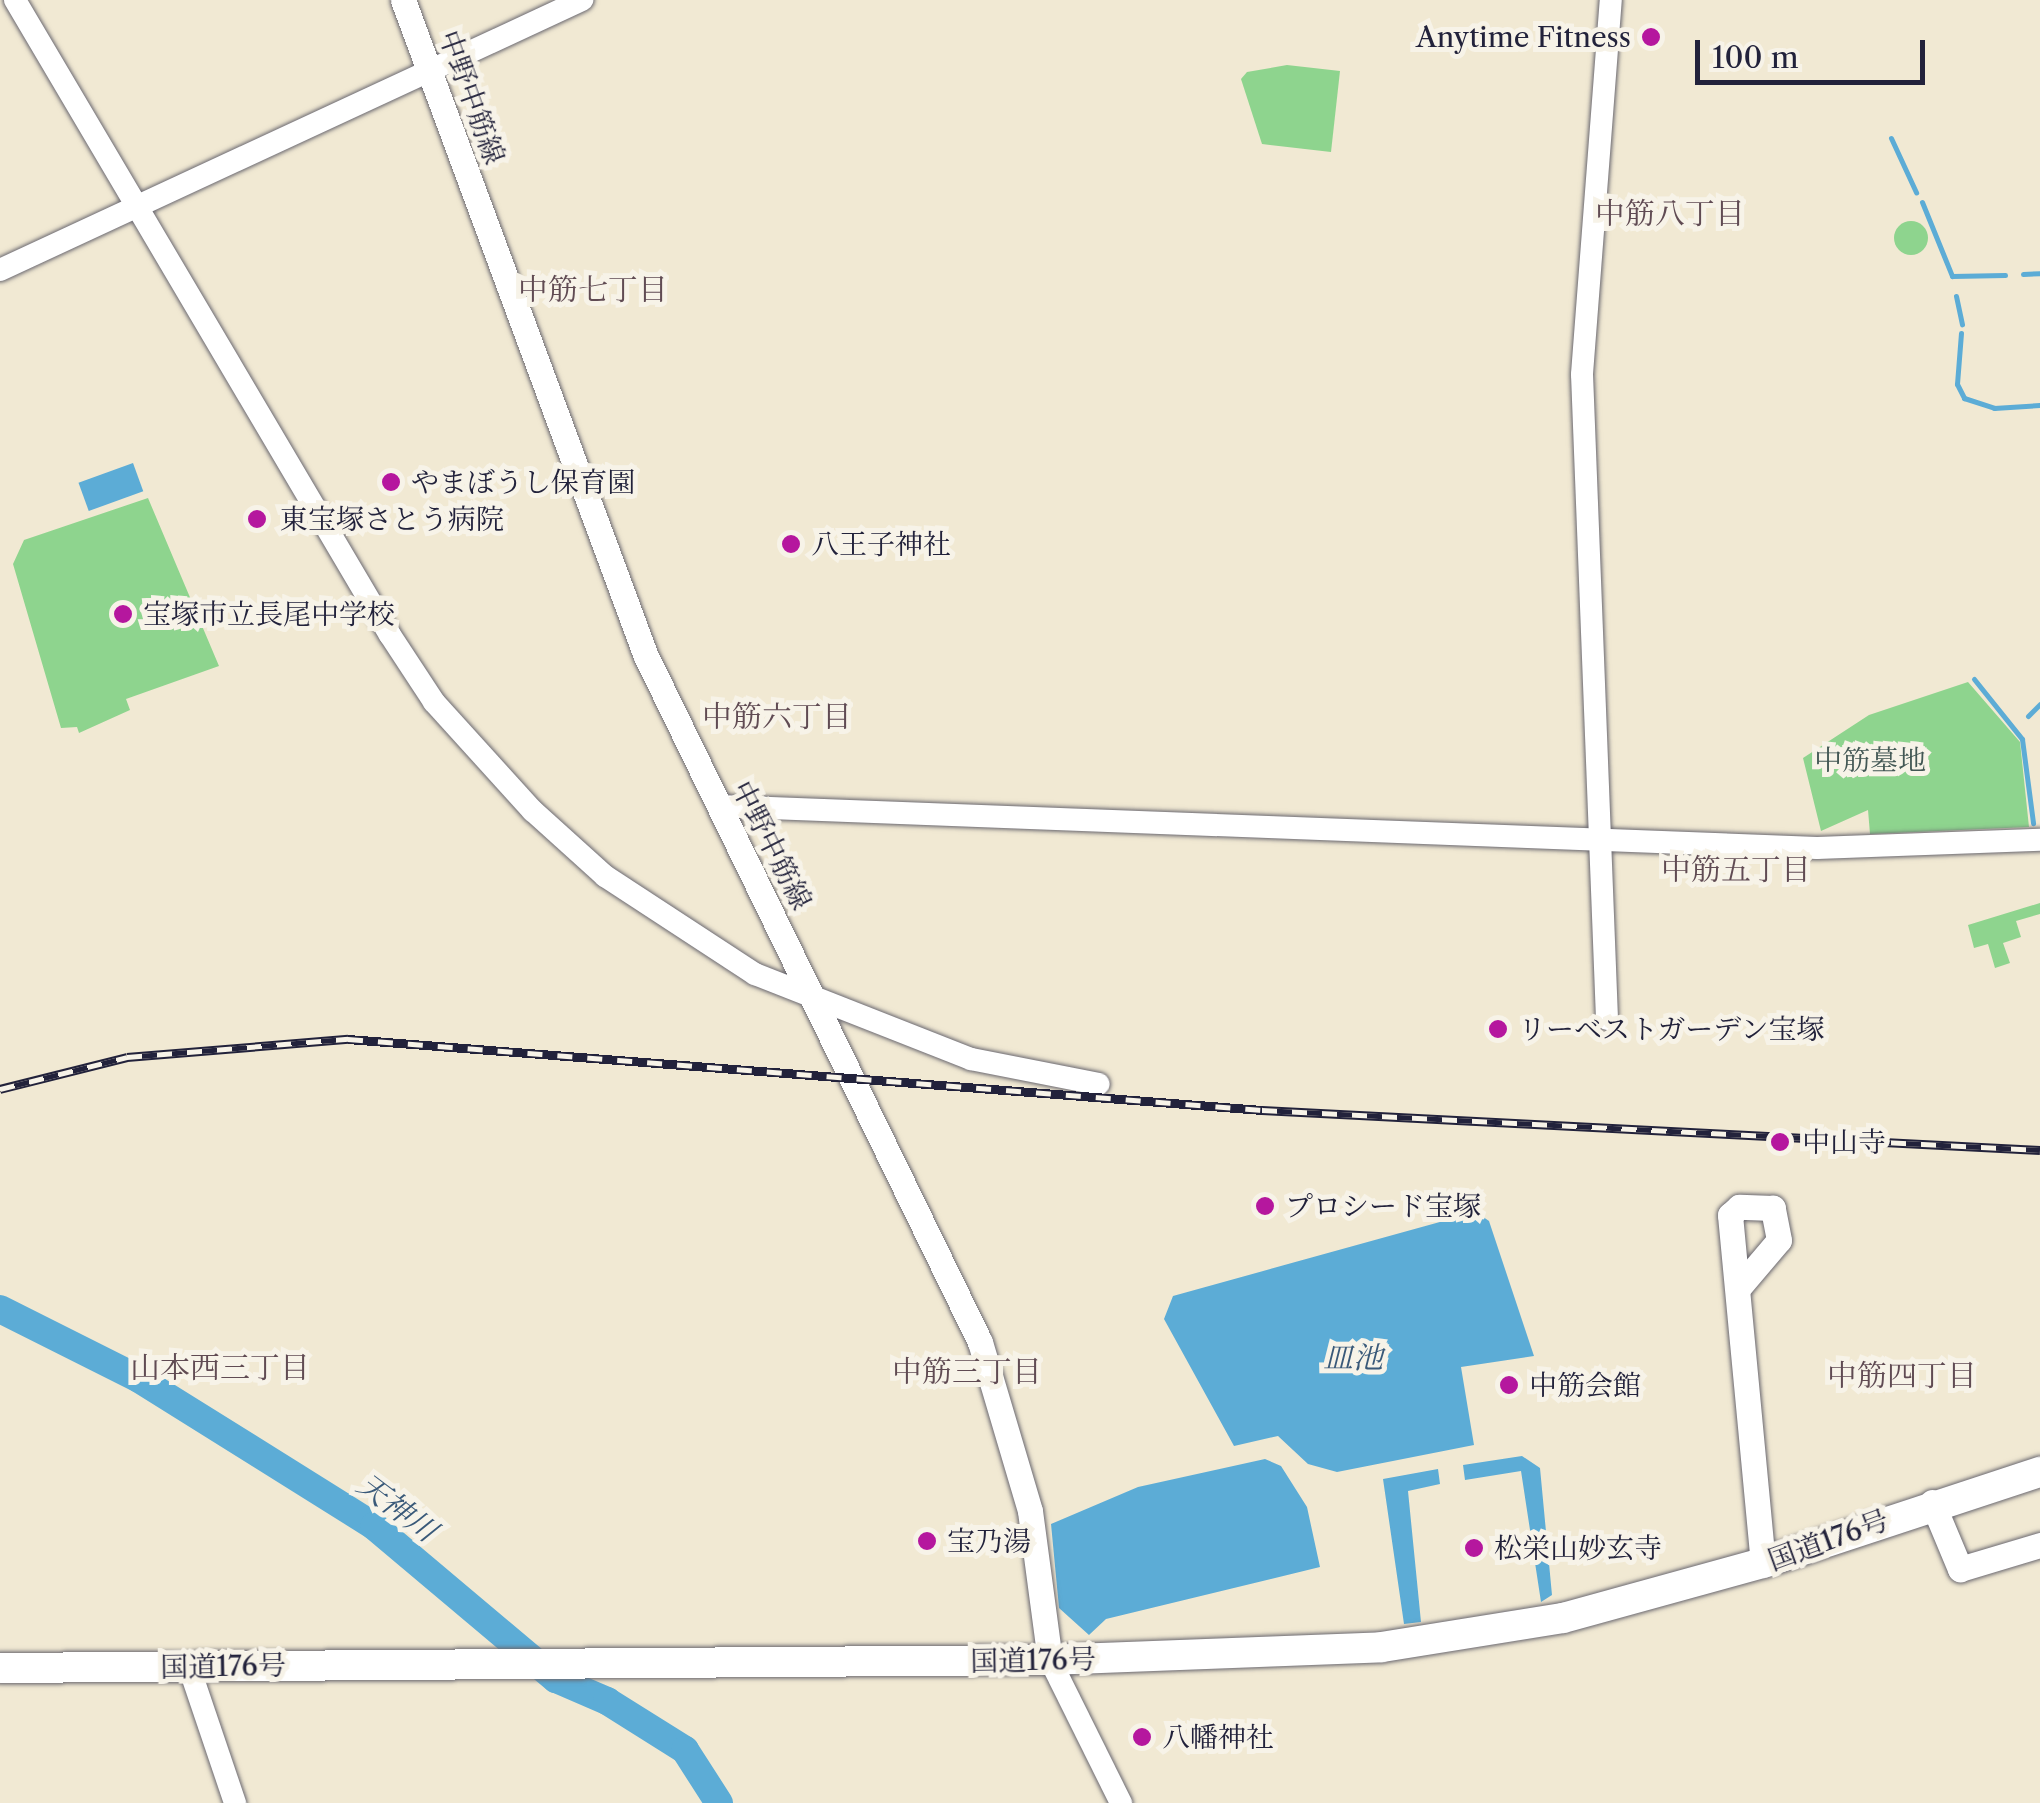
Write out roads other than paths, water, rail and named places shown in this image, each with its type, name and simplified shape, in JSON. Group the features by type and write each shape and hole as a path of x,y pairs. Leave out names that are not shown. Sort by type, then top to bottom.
{"highway":[{"name":"国道176号","path":"0,1668 1302,1655 1456,1640 1763,1563 1932,1502 2040,1472"}],"main road":[{"name":"中野中筋線","path":"403,0 432,69 645,654 817,1001 991,1372 1030,1511 1050,1660"},
{"path":"1740,1286 1763,1563"},
{"path":"1932,1502 1960,1569 2040,1545"}],"street":[{"path":"15,0 390,635 478,756 605,876 755,974 986,1064 1099,1084"},
{"path":"0,270 582,0"},
{"path":"1607,1019 1582,374 1611,0"},
{"path":"718,806 1890,849 2040,840"},
{"path":"1050,1660 1121,1803"},
{"path":"189,1667 235,1803"}],"water":[{"path":"133,463 143,491 89,511 78,483"},
{"name":"皿池","path":"1476,1212 1489,1221 1534,1356 1461,1367 1474,1445 1337,1472 1308,1464 1278,1436 1234,1446 1164,1319 1173,1296"},
{"path":"1522,1456 1540,1468 1552,1595 1541,1602 1521,1471 1465,1480 1463,1465"},
{"path":"1265,1459 1281,1466 1307,1507 1320,1567 1106,1619 1089,1635 1059,1608 1051,1524 1138,1487"},
{"path":"1438,1469 1440,1484 1408,1491 1421,1622 1404,1624 1383,1479"}],"waterway":[{"path":"1891,138 1916,192"},
{"path":"1922,202 1952,276 2005,275"},
{"path":"2023,274 2040,273"},
{"path":"1956,296 1962,324"},
{"path":"1961,333 1957,384 1964,398 1994,408 2040,405"},
{"path":"1974,679 2022,739 2033,823"},
{"path":"2028,716 2040,704"},
{"name":"天神川","path":"0,1309 139,1379 374,1526 556,1679 607,1701 685,1750 719,1803"}],"railway":[{"path":"0,1089 127,1057 348,1039 1262,1110 2040,1150"}],"place":[{"name":"Anytime Fitness","path":"1651,37"},
{"name":"やまぼうし保育園","path":"391,482"},
{"name":"東宝塚さとう病院","path":"257,519"},
{"name":"八王子神社","path":"791,544"},
{"name":"宝塚市立長尾中学校","path":"123,614"},
{"name":"リーベストガーデン宝塚","path":"1498,1029"},
{"name":"中山寺","path":"1780,1142"},
{"name":"プロシード宝塚","path":"1265,1206"},
{"name":"中筋会館","path":"1509,1385"},
{"name":"宝乃湯","path":"927,1541"},
{"name":"松栄山妙玄寺","path":"1474,1548"},
{"name":"八幡神社","path":"1142,1737"}],"district":[{"name":"中筋八丁目","path":"1670,214"},
{"name":"中筋七丁目","path":"593,290"},
{"name":"中筋六丁目","path":"777,717"},
{"name":"中筋五丁目","path":"1736,870"},
{"name":"山本西三丁目","path":"220,1368"},
{"name":"中筋三丁目","path":"967,1372"},
{"name":"中筋四丁目","path":"1902,1376"}],"park label":[{"name":"中筋墓地","path":"1870,760"}]}
